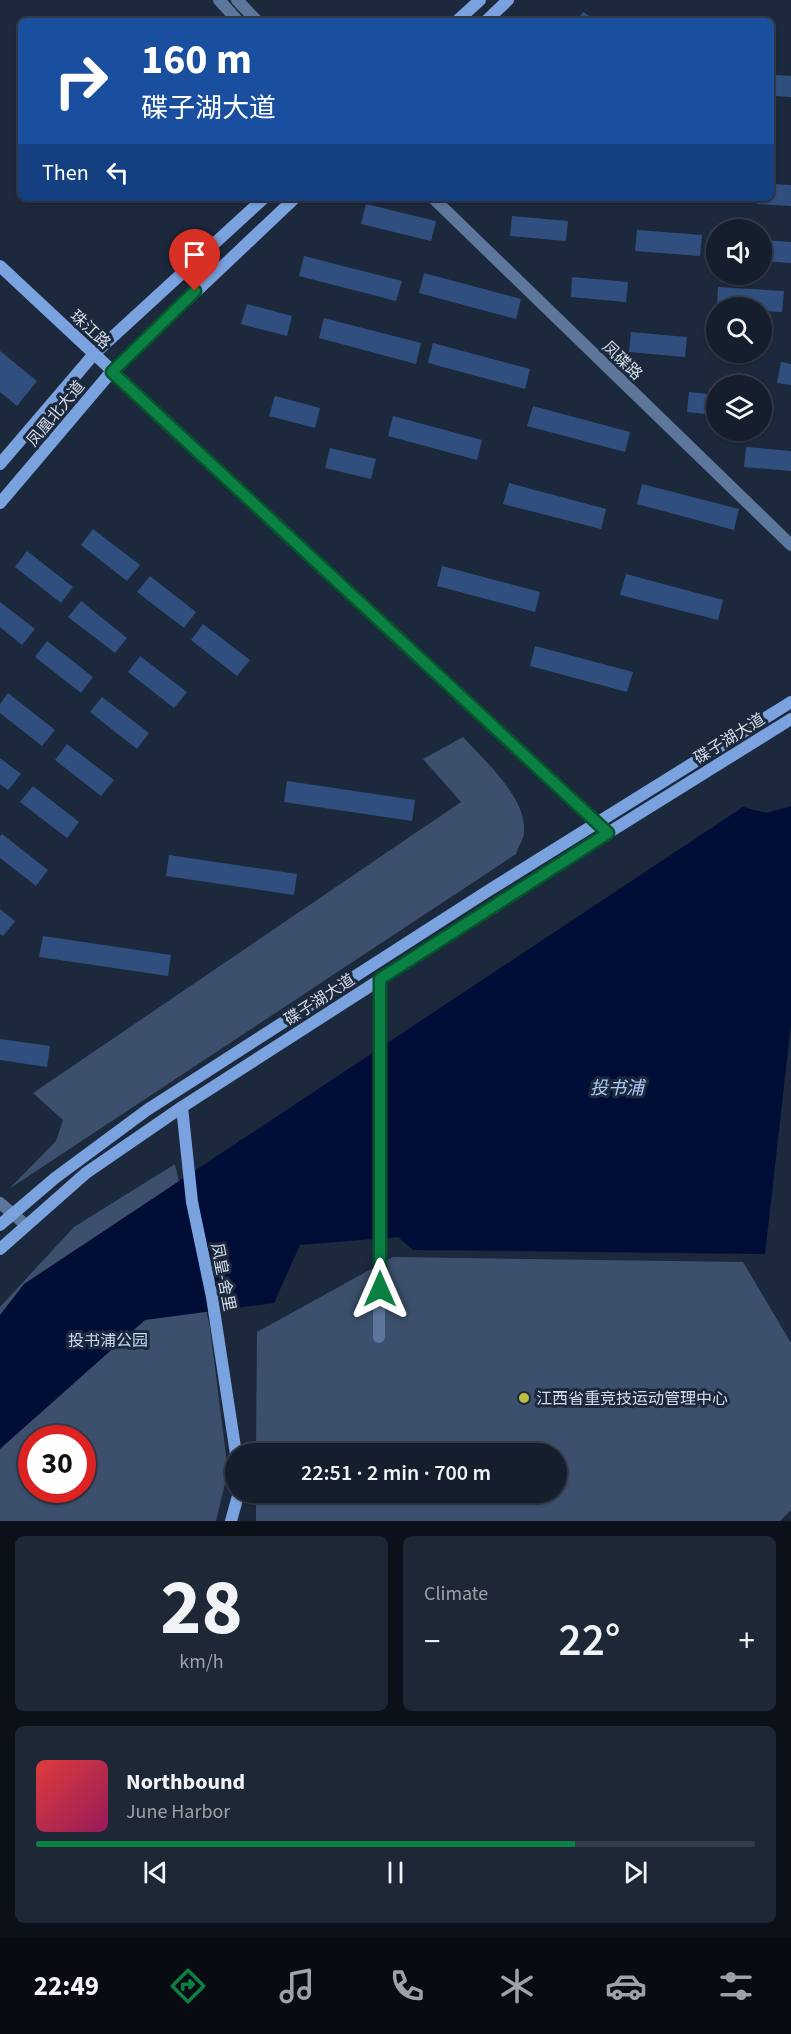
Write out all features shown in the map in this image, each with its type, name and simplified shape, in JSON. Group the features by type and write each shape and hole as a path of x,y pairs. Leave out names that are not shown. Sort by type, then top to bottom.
{"main road":[{"path":"460,18 480,0"},
{"path":"489,18 508,0"},
{"name":"凤凰北大道","path":"0,464 94,354 261,201"},
{"name":"凤凰北大道","path":"0,503 112,372 292,201"},
{"name":"珠江路","path":"0,266 608,833"},
{"name":"碟子湖大道","path":"0,1226 55,1178 147,1110 463,906 791,702"},
{"name":"碟子湖大道","path":"0,1249 86,1173 182,1107 608,833 791,719"},
{"name":"凤皇-舍里","path":"182,1107 192,1202 212,1297 234,1443"},
{"path":"231,1521 236,1503"}],"street":[{"path":"219,0 235,18"},
{"path":"237,0 254,18"},
{"name":"凤碟路","path":"436,201 791,545"},
{"path":"379,1337 380,979"},
{"path":"0,1203 26,1225"}],"green space":[{"path":"463,737 503,780 519,806 524,832 516,854 9,1189 56,1141 63,1120 33,1093 461,802 423,759"},
{"name":"投书浦公园","path":"175,1164 210,1328 225,1447 225,1484 216,1521 0,1521 0,1307 74,1227"},
{"name":"江西省重竞技运动管理中心","path":"393,1257 743,1262 791,1343 791,1510 780,1521 256,1521 256,1503 567,1503 567,1443 256,1443 257,1332"}],"water":[{"name":"投书浦","path":"791,806 791,1024 765,1254 413,1250 398,1237 300,1245 274,1303 145,1320 27,1425 18,1425 18,1433 0,1449 0,1315 24,1284 743,807 767,813"}],"building":[{"path":"583,12 593,18 579,18"},
{"path":"776,75 791,76 791,97 775,96"},
{"path":"774,184 791,185 791,206 757,204 757,201 774,201"},
{"path":"366,204 436,221 431,241 361,224"},
{"path":"512,216 568,221 566,241 510,236"},
{"path":"637,230 702,235 700,256 635,251"},
{"path":"772,241 791,242 791,263 772,262"},
{"path":"304,256 402,281 396,301 299,276"},
{"path":"424,273 521,299 516,319 419,293"},
{"path":"572,277 628,282 626,302 571,297"},
{"path":"718,287 784,291 782,312 772,312 772,297 718,297"},
{"path":"247,304 292,316 287,336 241,324"},
{"path":"324,318 421,343 416,364 319,338"},
{"path":"631,332 687,337 685,357 629,352"},
{"path":"433,343 530,369 525,389 428,363"},
{"path":"0,351 37,381 17,406 0,392"},
{"path":"781,362 791,364 791,385 777,383"},
{"path":"689,392 706,394 706,414 687,412"},
{"path":"275,396 320,408 315,428 269,416"},
{"path":"533,406 630,432 625,452 527,426"},
{"path":"393,416 482,440 477,460 388,436"},
{"path":"746,447 791,451 791,471 744,467"},
{"path":"330,448 376,459 371,479 325,468"},
{"path":"509,483 606,509 601,529 503,504"},
{"path":"642,484 739,509 734,530 637,504"},
{"path":"93,529 140,565 127,581 81,545"},
{"path":"27,551 73,587 61,603 15,567"},
{"path":"442,566 540,592 535,612 437,586"},
{"path":"626,574 723,600 718,620 620,595"},
{"path":"150,576 196,612 184,628 137,592"},
{"path":"81,601 127,638 115,653 68,617"},
{"path":"0,602 35,629 22,645 0,627"},
{"path":"203,624 250,660 237,676 191,640"},
{"path":"47,641 93,677 81,693 35,657"},
{"path":"535,646 633,672 627,692 530,666"},
{"path":"140,656 187,692 174,708 128,672"},
{"path":"8,693 55,730 42,746 0,713 0,704"},
{"path":"102,697 149,733 137,749 90,712"},
{"path":"67,744 114,780 101,796 55,760"},
{"path":"0,758 21,774 8,790 0,784"},
{"path":"287,781 415,800 412,821 284,802"},
{"path":"33,786 79,822 67,838 20,802"},
{"path":"2,834 48,870 36,886 0,858 0,836"},
{"path":"169,855 297,874 294,895 166,876"},
{"path":"0,909 15,921 3,936 0,934"},
{"path":"43,936 171,955 168,976 39,957"},
{"path":"0,1039 50,1046 47,1067 0,1060"}],"place":[{"name":"江西省重竞技运动管理中心","path":"524,1398"}],"route":[{"path":"195,291 112,372 608,833 380,979 380,1289"}]}
